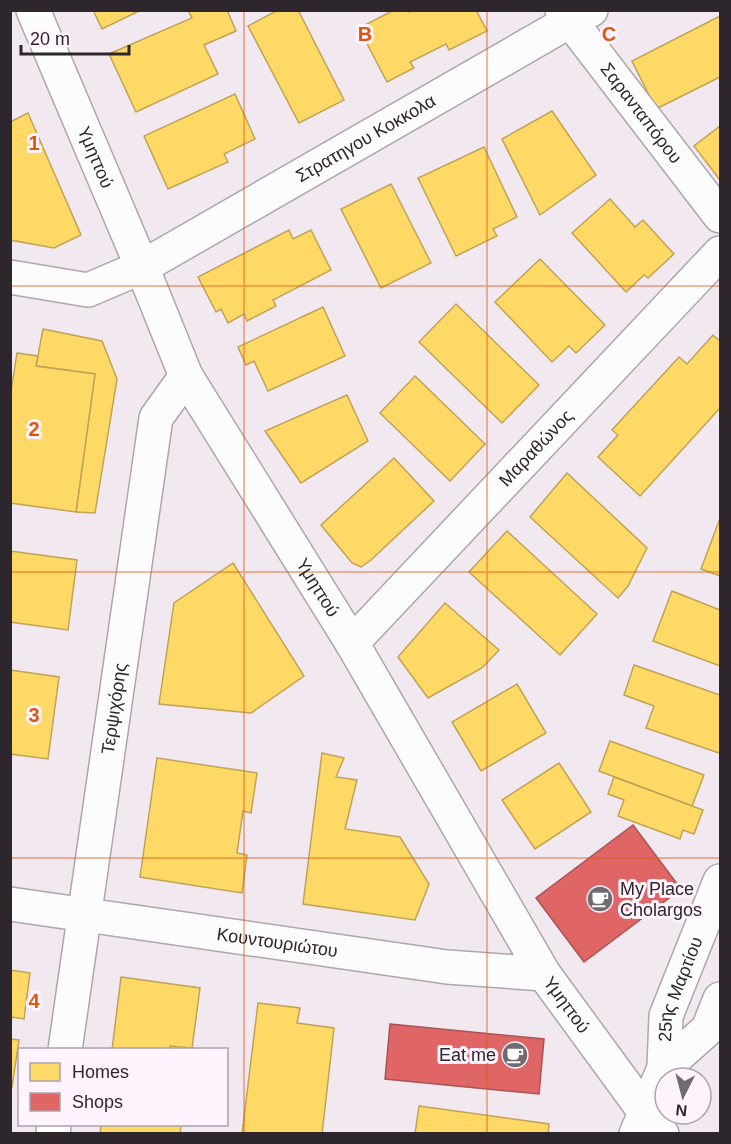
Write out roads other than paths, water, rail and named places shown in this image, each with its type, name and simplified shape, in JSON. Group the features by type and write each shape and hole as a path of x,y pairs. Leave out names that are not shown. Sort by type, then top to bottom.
{"street":[{"name":"Υμηττού","path":"33,10 186,376 352,643 544,974 648,1126"},
{"name":"Στρατηγου Κοκκολα","path":"10,277 88,290 142,267 574,14"},
{"name":"Σαρανταπόρου","path":"574,14 720,216"},
{"name":"Μαραθώνος","path":"352,643 720,253"},
{"name":"Τερψιχόρης","path":"64,1048 156,418 186,376"},
{"name":"25ης Μαρτίου","path":"664,1066 666,1016 720,881"},
{"name":"Κουντουριώτου","path":"10,904 447,967 544,974"},
{"name":"25ης Μαρτίου","path":"666,1066 714,1024 720,999"},
{"name":"25ης Μαρτίου","path":"648,1126 653,1108"}],"place":[{"name":"My Place Cholargos","path":"600,899"},
{"name":"Eat me","path":"515,1055"}]}
